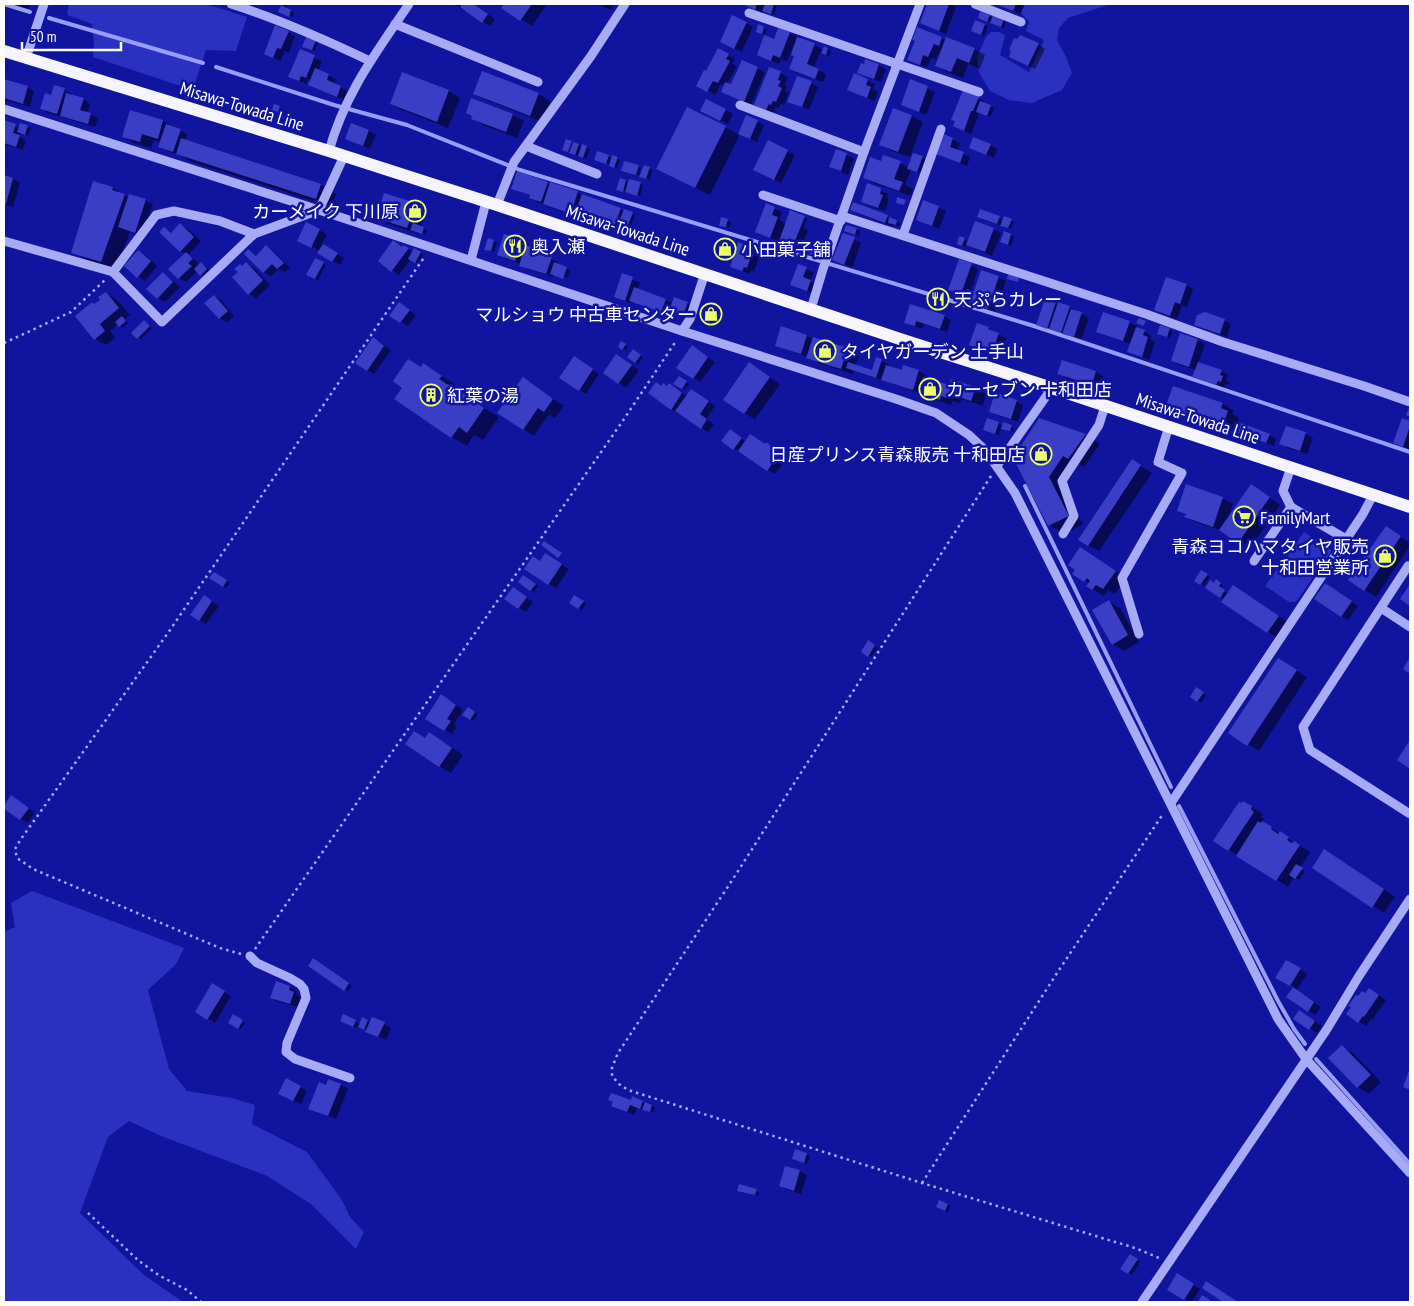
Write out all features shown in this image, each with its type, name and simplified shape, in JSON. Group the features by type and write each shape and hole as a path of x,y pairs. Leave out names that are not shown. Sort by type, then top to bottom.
{"main road":[{"name":"Misawa-Towada Line","path":"4,51 491,203 1410,507"}],"street":[{"path":"26,58 44,4"},
{"path":"230,4 264,14 322,38 370,61"},
{"path":"329,151 335,130 352,92 370,61 410,4"},
{"path":"471,260 491,203 514,162 591,56 626,4"},
{"path":"811,309 864,152 920,4"},
{"path":"975,4 1021,22"},
{"path":"749,13 979,92"},
{"path":"395,24 538,82"},
{"path":"740,105 864,152"},
{"path":"4,109 319,210 936,413 969,435 985,450 1015,493 1278,1019 1306,1059 1410,1173"},
{"path":"903,235 940,129"},
{"path":"526,146 597,174"},
{"path":"4,241 113,272 162,322 254,234 319,210 344,156"},
{"path":"763,195 903,235 1146,314 1223,342 1410,402"},
{"path":"113,272 156,215 174,211 220,221 254,234"},
{"path":"682,331 690,319 705,274"},
{"path":"997,466 1052,388"},
{"path":"1063,534 1074,516 1062,481 1099,425 1105,406"},
{"path":"1139,634 1122,578 1182,473 1158,462 1169,426"},
{"path":"1291,467 1283,490 1291,507 1346,539"},
{"path":"1171,803 1346,539 1373,495"},
{"path":"1254,561 1291,507"},
{"path":"1410,567 1408,566 1304,727 1310,750 1410,814"},
{"path":"1381,608 1410,627"},
{"path":"1142,1302 1306,1059 1410,899"},
{"path":"250,956 257,964 295,981 304,990 306,998 287,1043 286,1052 295,1059 350,1078"}],"path":[{"path":"432,247 175,622 21,839 15,849 17,858 33,869 220,948 250,956 622,422 682,331"},
{"path":"4,343 71,312 113,272"},
{"path":"997,466 731,882 618,1053 612,1068 612,1076 618,1084 628,1090 1135,1248 1170,1262"},
{"path":"922,1183 1059,970 1171,803"},
{"path":"88,1213 139,1261 160,1276 188,1290 201,1302"}],"shaded area":[{"path":"69,4 204,4 247,17 236,51 206,50 195,83 184,87 93,57 92,24 67,15"},
{"path":"1025,4 1111,4 1068,18 1059,28 1057,40 1072,73 1062,90 1032,103 1009,100 990,91 979,73 977,57 986,37 991,32 999,32 1005,35 1000,55 1029,72 1044,40 1026,31 1029,22 1021,13"},
{"path":"1304,532 1332,550 1296,602 1289,602 1265,586"},
{"path":"32,891 184,948 176,964 148,990 169,1069 187,1091 232,1098 255,1105 252,1124 307,1152 342,1200 350,1217 364,1232 356,1249 311,1204 267,1176 161,1136 129,1121 108,1137 80,1213 144,1275 183,1302 4,1302 4,932 15,927 11,903"}],"building":[{"path":"462,4 473,4 488,14 482,23 460,7"},
{"path":"504,4 532,4 520,21 501,8"},
{"path":"746,4 757,4 755,10"},
{"path":"765,4 774,4 771,14 762,11"},
{"path":"927,4 949,4 939,31 920,23"},
{"path":"996,4 1016,4 1013,11"},
{"path":"281,5 291,10 289,17 278,12"},
{"path":"980,11 990,15 987,22 978,18"},
{"path":"732,15 747,22 734,49 720,42"},
{"path":"993,15 1004,19 1001,27 990,23"},
{"path":"975,20 985,24 981,35 971,31"},
{"path":"758,24 764,27 762,34 756,32"},
{"path":"275,25 289,31 281,49 277,48 273,58 264,54"},
{"path":"917,27 942,37 939,46 934,44 928,57 923,55 920,65 907,60 915,41 912,40"},
{"path":"778,28 790,32 780,58 773,55 771,61 757,55 764,35 774,39"},
{"path":"1020,35 1039,43 1028,66 1009,57 1011,51 1009,50 1014,38 1017,39"},
{"path":"306,37 316,40 312,50 302,47"},
{"path":"797,37 815,43 807,64 819,69 815,79 789,69 794,56 791,55"},
{"path":"946,37 975,48 969,63 957,58 951,72 935,66"},
{"path":"824,46 828,48 826,55 821,53"},
{"path":"718,48 729,54 726,59 730,61 718,83 713,81 707,92 696,86"},
{"path":"300,49 315,55 306,78 301,76 299,81 288,77"},
{"path":"865,59 879,64 874,79 857,73 861,63 864,64"},
{"path":"742,60 758,67 744,102 721,92 725,82 731,84"},
{"path":"769,67 781,71 778,80 781,81 778,86 782,88 776,102 773,101 771,105 769,104 766,110 754,105"},
{"path":"315,68 329,74 327,80 341,86 337,97 308,85"},
{"path":"482,71 539,93 530,116 473,94"},
{"path":"402,72 449,90 437,122 390,104"},
{"path":"854,73 868,79 866,85 871,87 867,98 847,90"},
{"path":"797,76 812,81 802,107 787,102"},
{"path":"4,79 28,86 23,104 4,98"},
{"path":"910,79 928,86 919,112 901,105"},
{"path":"54,85 65,88 57,114 40,109 45,93 51,95"},
{"path":"963,90 979,97 973,111 971,111 964,131 953,126 955,121 951,120"},
{"path":"66,93 84,98 80,110 91,113 88,124 60,116"},
{"path":"471,98 513,114 506,132 471,119 472,116 466,113"},
{"path":"706,99 726,109 720,121 700,111"},
{"path":"980,101 991,105 987,116 976,112"},
{"path":"274,104 280,106 278,112 272,110"},
{"path":"687,107 726,126 695,188 656,169"},
{"path":"893,108 912,115 898,152 879,145"},
{"path":"130,110 163,120 158,139 142,134 140,142 122,137"},
{"path":"746,115 758,120 750,139 738,134"},
{"path":"4,120 16,124 13,133 20,135 16,147 4,143"},
{"path":"20,123 28,125 25,135 17,132"},
{"path":"351,123 369,130 363,146 345,139"},
{"path":"166,124 181,129 173,152 158,147"},
{"path":"944,134 953,138 950,147 964,152 960,163 936,154"},
{"path":"973,137 991,144 986,155 969,148"},
{"path":"181,138 321,184 316,199 176,154"},
{"path":"566,139 572,141 568,152 562,150"},
{"path":"768,140 788,150 774,180 753,170"},
{"path":"573,142 579,144 575,155 569,153"},
{"path":"582,144 587,146 583,158 578,156"},
{"path":"836,149 847,153 841,171 829,167"},
{"path":"597,151 609,155 606,164 594,160"},
{"path":"913,153 923,156 917,172 907,169"},
{"path":"612,155 618,157 614,168 609,166"},
{"path":"883,155 901,161 894,179 903,182 899,191 863,178 870,157 881,161"},
{"path":"624,161 639,165 636,175 621,171"},
{"path":"644,165 650,167 646,179 639,177"},
{"path":"517,171 548,182 541,202 529,198 530,195 511,189"},
{"path":"4,175 13,178 6,204 4,203"},
{"path":"620,178 626,180 623,192 616,190"},
{"path":"629,179 641,182 637,196 625,192"},
{"path":"93,181 113,187 112,190 125,194 101,262 71,253"},
{"path":"550,182 578,191 571,214 543,204"},
{"path":"867,183 881,188 880,194 883,195 878,208 861,202"},
{"path":"384,193 416,203 407,228 376,218"},
{"path":"129,194 146,199 135,233 118,227"},
{"path":"582,194 621,208 614,227 575,213"},
{"path":"897,197 906,200 904,205 896,203"},
{"path":"923,200 939,206 932,226 916,220"},
{"path":"853,202 888,215 885,223 850,210"},
{"path":"766,203 775,207 772,215 778,217 770,238 755,232"},
{"path":"624,209 633,212 626,231 617,227"},
{"path":"980,209 1000,216 997,224 977,217"},
{"path":"790,210 805,216 793,246 779,241"},
{"path":"1004,216 1012,219 1008,228 1000,226"},
{"path":"721,217 728,219 726,227 719,226"},
{"path":"889,217 897,220 896,225 888,223"},
{"path":"975,221 994,228 985,252 966,245"},
{"path":"306,222 320,229 311,248 297,241"},
{"path":"180,223 194,237 180,252 159,232 164,227 171,233"},
{"path":"413,223 424,227 422,234 410,230"},
{"path":"846,225 857,228 855,235 844,231"},
{"path":"1004,231 1011,234 1008,245 1000,242"},
{"path":"843,233 855,237 844,265 832,260"},
{"path":"504,234 522,239 515,261 497,255"},
{"path":"959,236 965,238 962,246 957,244"},
{"path":"488,238 494,240 491,251 484,250"},
{"path":"723,238 733,242 731,248 728,246 723,260 715,256"},
{"path":"393,240 402,247 403,245 409,248 391,272 378,261"},
{"path":"738,242 754,248 747,268 744,267 742,271 730,267"},
{"path":"323,244 338,253 332,262 317,253"},
{"path":"811,244 821,247 818,256 808,253"},
{"path":"266,245 284,263 277,269 272,264 263,273 244,254 248,249 256,256"},
{"path":"525,245 537,249 536,252 552,257 546,274 519,266"},
{"path":"414,248 421,252 415,263 408,259"},
{"path":"138,250 151,261 137,278 124,266"},
{"path":"186,252 193,259 188,263 192,266 178,279 168,269"},
{"path":"315,258 324,262 315,279 306,275"},
{"path":"959,259 972,263 961,294 948,290"},
{"path":"201,262 207,269 200,276 194,269"},
{"path":"246,262 263,280 248,295 232,277 238,272 234,269"},
{"path":"554,262 567,267 563,279 550,274"},
{"path":"798,264 807,267 803,277 811,280 807,291 790,285"},
{"path":"981,270 999,276 988,309 963,300 967,289 974,291"},
{"path":"163,272 173,282 157,299 146,289"},
{"path":"622,273 633,277 625,301 614,297"},
{"path":"1008,274 1019,278 1018,282 1007,279"},
{"path":"1166,277 1187,284 1180,304 1175,302 1170,316 1154,310"},
{"path":"634,287 666,299 661,312 629,301"},
{"path":"106,292 119,308 100,324 105,331 94,340 75,316 92,302 94,304 100,300 98,297"},
{"path":"214,295 228,311 219,319 204,303"},
{"path":"674,297 688,302 683,316 669,311"},
{"path":"1045,299 1056,302 1047,329 1036,325"},
{"path":"399,302 410,310 400,323 389,316"},
{"path":"1058,302 1070,306 1061,333 1049,329"},
{"path":"910,304 945,315 940,329 916,321 915,326 904,323"},
{"path":"1071,309 1082,312 1074,337 1062,334"},
{"path":"1103,312 1130,321 1123,341 1096,332"},
{"path":"1205,312 1225,319 1220,334 1194,325 1197,315"},
{"path":"122,316 126,321 119,327 115,322"},
{"path":"1139,318 1146,321 1143,326 1136,323"},
{"path":"144,320 150,326 137,339 131,333"},
{"path":"977,323 999,333 992,353 969,345"},
{"path":"1160,325 1170,328 1167,337 1157,334"},
{"path":"781,326 807,335 801,354 775,346"},
{"path":"1136,327 1145,330 1143,335 1148,337 1142,357 1127,352"},
{"path":"1180,333 1198,339 1189,367 1171,361"},
{"path":"373,337 384,346 367,371 355,363"},
{"path":"813,337 848,348 841,369 806,358"},
{"path":"621,341 626,344 622,350 618,347"},
{"path":"692,345 708,357 693,379 676,368"},
{"path":"633,349 641,355 635,363 627,357"},
{"path":"616,354 632,365 618,384 603,373"},
{"path":"574,356 593,369 579,391 559,378"},
{"path":"876,357 882,359 876,378 846,368 848,362 872,370"},
{"name":"紅葉の湯","path":"408,359 421,367 423,363 442,376 439,379 484,408 467,433 459,427 451,438 394,399 402,388 393,381"},
{"path":"1062,360 1096,371 1092,385 1057,374"},
{"path":"749,362 770,377 744,414 723,400"},
{"path":"1198,362 1222,370 1220,375 1223,376 1221,382 1218,381 1216,385 1192,377"},
{"path":"886,365 902,370 903,365 919,370 913,390 881,380"},
{"path":"679,376 687,381 682,389 673,384"},
{"path":"523,377 553,399 544,412 538,408 523,430 497,413"},
{"path":"923,377 949,385 951,379 976,387 971,401 950,394 948,398 941,396 940,400 918,393"},
{"path":"656,382 661,386 663,383 667,386 669,383 682,393 671,410 648,393"},
{"path":"1173,386 1223,403 1221,408 1228,411 1222,428 1165,408"},
{"path":"691,389 709,401 700,414 707,419 701,429 675,411"},
{"path":"995,392 1017,400 1011,419 989,412"},
{"path":"1410,408 1410,417 1406,415"},
{"path":"987,418 999,422 995,434 983,430"},
{"path":"1039,418 1086,434 1068,459 1063,456 1049,477 1069,516 1048,526 1013,458"},
{"path":"1402,418 1410,421 1403,447 1393,443"},
{"path":"1003,422 1012,425 1010,431 1001,429"},
{"path":"1241,423 1270,434 1266,443 1238,433"},
{"path":"1286,426 1306,432 1300,451 1279,444"},
{"path":"730,429 742,438 733,450 721,441"},
{"path":"750,434 765,444 766,442 779,454 767,471 738,451"},
{"path":"1132,459 1141,465 1088,546 1078,540"},
{"path":"1186,484 1223,497 1213,527 1184,517 1186,514 1177,511"},
{"path":"1251,484 1270,497 1238,543 1219,530"},
{"path":"1386,526 1401,536 1364,591 1348,580"},
{"path":"544,541 562,553 558,558 541,545"},
{"path":"1080,547 1116,571 1103,589 1096,585 1092,590 1086,586 1090,581 1087,578 1084,582 1072,574 1075,570 1068,565"},
{"path":"545,553 562,564 548,585 524,569 533,556 540,561"},
{"path":"1201,570 1208,574 1200,585 1194,581"},
{"path":"214,572 227,580 223,587 209,578"},
{"path":"523,575 536,584 530,591 518,582"},
{"path":"1216,579 1221,583 1219,586 1225,590 1220,598 1205,588 1210,580 1214,583"},
{"path":"1325,583 1352,601 1341,617 1314,599"},
{"path":"1410,584 1410,606 1400,599"},
{"path":"1233,585 1279,616 1267,633 1221,602"},
{"path":"513,587 527,597 518,609 504,599"},
{"path":"204,595 212,601 199,621 190,615"},
{"path":"574,595 584,601 578,609 569,603"},
{"path":"1109,600 1128,635 1112,645 1092,610"},
{"path":"868,640 875,645 868,657 861,652"},
{"path":"1410,657 1410,674 1403,669"},
{"path":"1278,658 1297,670 1247,746 1228,733"},
{"path":"1196,687 1204,692 1197,702 1190,697"},
{"path":"441,694 456,705 447,719 451,721 444,731 425,719"},
{"path":"468,707 475,712 470,720 462,715"},
{"path":"414,731 425,738 429,732 452,748 439,767 405,744"},
{"path":"1410,740 1410,769 1397,760"},
{"path":"11,795 29,808 20,820 4,809"},
{"path":"1243,801 1252,806 1251,809 1254,812 1228,851 1213,841 1239,802 1242,803"},
{"path":"1258,821 1261,823 1262,821 1272,827 1271,829 1278,834 1280,831 1289,837 1287,840 1292,843 1294,841 1300,845 1276,881 1236,856"},
{"path":"1324,849 1384,889 1372,908 1312,868"},
{"path":"1296,864 1303,868 1295,879 1289,875"},
{"path":"313,958 349,983 344,991 308,966"},
{"path":"1286,960 1301,968 1290,986 1275,978"},
{"path":"276,981 290,986 289,990 294,992 290,1004 270,998"},
{"path":"212,983 225,991 207,1020 195,1012"},
{"path":"1293,987 1314,1002 1308,1012 1286,997"},
{"path":"1369,988 1379,995 1358,1023 1346,1014 1351,1007 1348,1006 1356,995 1358,996 1362,991 1365,993"},
{"path":"1299,1010 1315,1021 1309,1030 1293,1019"},
{"path":"233,1014 243,1020 238,1029 228,1023"},
{"path":"343,1014 356,1020 353,1027 340,1021"},
{"path":"362,1017 368,1020 364,1030 358,1027"},
{"path":"372,1017 385,1022 378,1037 365,1032"},
{"path":"1342,1045 1371,1075 1357,1088 1328,1058"},
{"path":"1410,1068 1410,1090 1403,1087"},
{"path":"286,1078 301,1086 293,1101 278,1094"},
{"path":"328,1079 341,1084 328,1116 308,1109 319,1082 326,1085"},
{"path":"611,1093 631,1100 632,1096 643,1101 640,1109 630,1105 627,1112 611,1106 613,1102 608,1100"},
{"path":"645,1102 652,1105 650,1112 642,1110"},
{"path":"795,1149 807,1153 804,1163 792,1159"},
{"path":"785,1166 800,1170 794,1191 779,1186"},
{"path":"739,1184 757,1189 755,1195 737,1191"},
{"path":"939,1200 948,1204 945,1211 936,1207"},
{"path":"1130,1254 1138,1259 1128,1274 1120,1269"},
{"path":"1177,1273 1194,1284 1184,1300 1167,1290"},
{"path":"1206,1281 1238,1302 1223,1302 1202,1288"},
{"path":"1202,1295 1213,1302 1198,1302"}],"waterway":[{"path":"4,4 30,12"},
{"path":"49,18 203,63"},
{"path":"216,67 334,105 407,125 520,170 1034,326 1410,452"},
{"path":"1025,486 1171,787"},
{"path":"1179,806 1278,1001 1305,1044"},
{"path":"1316,1059 1410,1164"}],"place":[{"name":"カーメイク 下川原","path":"415,211"},
{"name":"奥入瀬","path":"515,246"},
{"name":"小田菓子舗","path":"725,249"},
{"name":"天ぷらカレー","path":"938,299"},
{"name":"マルショウ 中古車センター","path":"711,314"},
{"name":"タイヤガーデン 土手山","path":"825,351"},
{"name":"カーセブン 十和田店","path":"930,389"},
{"name":"紅葉の湯","path":"431,395"},
{"name":"日産プリンス青森販売 十和田店","path":"1041,454"},
{"name":"FamilyMart","path":"1244,517"},
{"name":"青森ヨコハマタイヤ販売 十和田営業所","path":"1385,556"}]}
